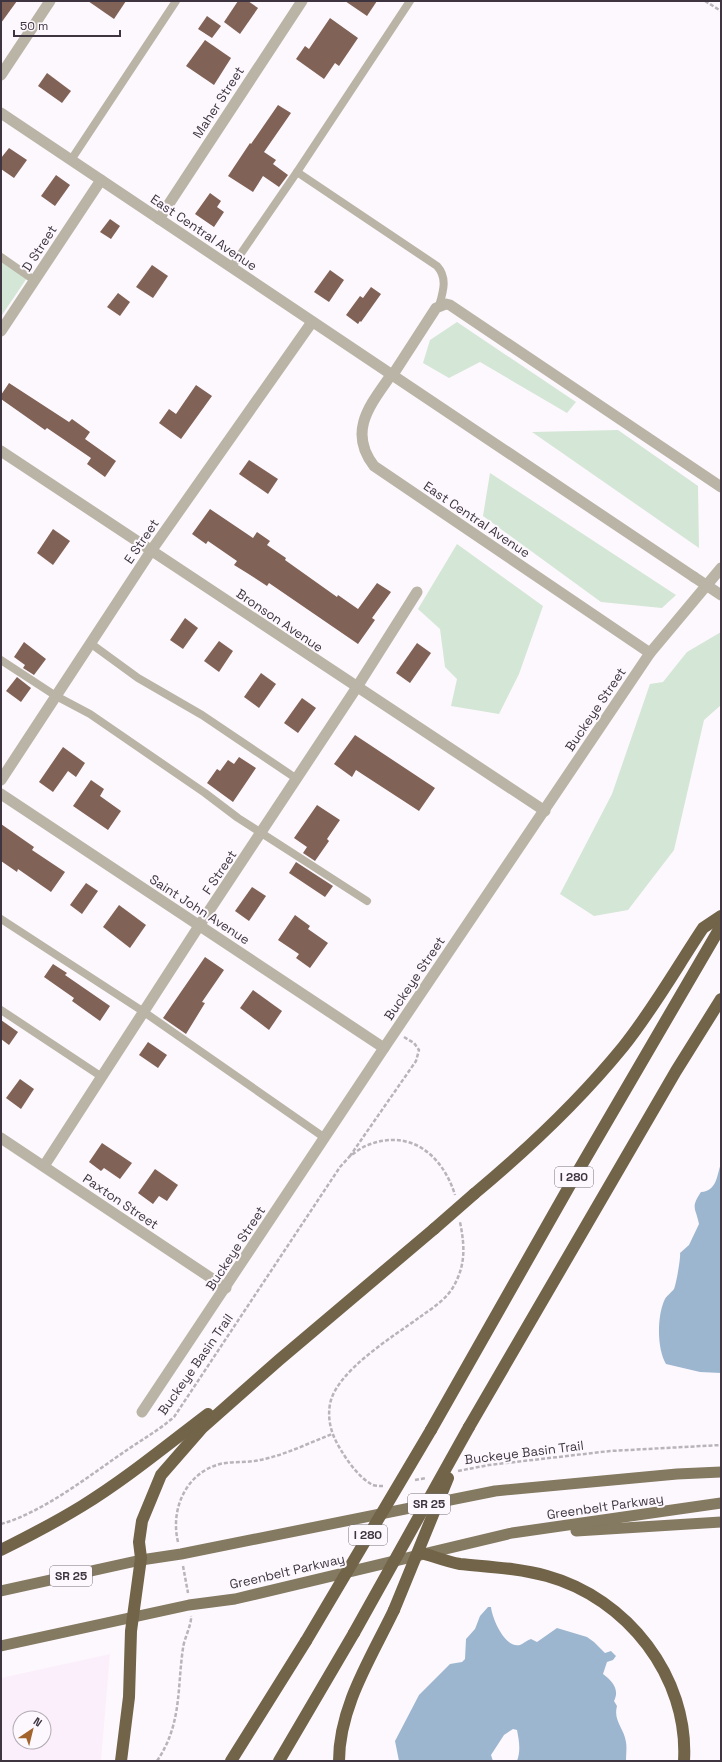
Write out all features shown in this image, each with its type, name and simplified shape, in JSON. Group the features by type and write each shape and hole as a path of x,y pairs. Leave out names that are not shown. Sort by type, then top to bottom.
{"highway":[{"path":"121,1761 129,1697 131,1631 141,1560 140,1542 142,1521 161,1475 202,1428 279,1360 525,1151 581,1096 624,1046 703,928 721,916"},
{"name":"I 280","path":"231,1761 306,1641 431,1430 570,1185 721,926"},
{"name":"I 280","path":"279,1761 354,1633 469,1427 676,1070 721,999"},
{"path":"1,1550 82,1506 111,1487 279,1360"},
{"path":"339,1761 340,1734 346,1713 355,1690 394,1610 469,1427"},
{"path":"422,1553 459,1564 517,1569 549,1576 573,1586 614,1611 640,1635 657,1658 668,1679 677,1703 683,1730 684,1761"}],"main road":[{"name":"Greenbelt Parkway","path":"1,1591 141,1560 181,1554 495,1491 677,1474 721,1472"},
{"name":"Greenbelt Parkway","path":"1,1646 190,1605 235,1599 422,1553 512,1534 721,1504"},
{"path":"512,1534 721,1522"}],"street":[{"path":"1,75 50,1"},
{"name":"Maher Street","path":"158,219 302,1"},
{"name":"East Central Avenue","path":"1,113 721,595"},
{"name":"D Street","path":"3,324 101,180"},
{"path":"439,306 446,304 453,307 721,487"},
{"name":"East Central Avenue","path":"439,306 433,311 366,413 362,426 363,446 369,459 374,466 650,653"},
{"name":"E Street","path":"1,780 151,551 312,322"},
{"name":"Bronson Avenue","path":"1,451 544,811"},
{"name":"Buckeye Street","path":"142,1412 226,1288 384,1048 650,653 721,568"},
{"name":"F Street","path":"44,1166 357,687 417,592"},
{"name":"Saint John Avenue","path":"1,794 384,1048"},
{"name":"Paxton Street","path":"1,1138 226,1288"}],"lane":[{"path":"71,160 176,1"},
{"path":"231,268 298,172 410,1"},
{"path":"298,172 437,266 441,270 444,284 444,292 439,306"},
{"path":"1,256 34,280"},
{"path":"90,643 138,678 196,712 297,779"},
{"path":"1,660 56,696 90,714 261,834 367,902"},
{"path":"1,919 144,1012 325,1138"},
{"path":"1,1010 102,1077"}],"path":[{"path":"705,1 721,11"},
{"name":"Buckeye Basin Trail","path":"1,1524 28,1513 76,1484 160,1430 174,1417 340,1167 350,1156 416,1061 419,1050 414,1043 396,1031"},
{"name":"Buckeye Basin Trail","path":"350,1156 367,1145 382,1141 397,1140 414,1145 430,1153 444,1168 451,1182 457,1200"},
{"path":"391,1485 372,1485 345,1457 332,1434 329,1420 330,1403 338,1386 352,1369 437,1304 451,1290 460,1273 464,1255 459,1215"},
{"path":"157,1761 173,1730 177,1711 183,1647 191,1619 187,1584 176,1530 176,1515 185,1489 194,1478 208,1468 221,1464 259,1460 332,1434"},
{"name":"Buckeye Basin Trail","path":"450,1473 489,1465 610,1452 721,1445"},
{"path":"412,1481 427,1478"}],"shaded area":[{"path":"110,1654 101,1761 1,1761 1,1678"}],"green space":[{"path":"1,261 27,278 2,315 1,314"},
{"path":"457,322 576,402 567,413 480,362 449,378 423,363 430,340"},
{"path":"618,430 698,486 699,548 532,432"},
{"path":"490,473 676,595 662,608 601,602 483,516"},
{"path":"457,544 543,606 519,674 499,714 451,706 457,679 445,667 440,629 418,609"},
{"path":"721,632 721,705 704,720 674,850 628,910 594,916 560,894 612,794 650,684 663,682 687,652"}],"water":[{"path":"721,1163 721,1373 700,1372 666,1364 661,1350 659,1324 664,1301 675,1286 680,1253 689,1245 699,1224 695,1208 696,1202 701,1192 710,1189 716,1182"},
{"path":"488,1607 491,1607 494,1618 504,1638 514,1645 520,1645 531,1639 537,1642 557,1628 587,1637 605,1653 611,1651 616,1656 613,1660 607,1662 603,1674 612,1682 616,1689 616,1697 614,1701 617,1706 616,1716 625,1737 626,1761 517,1761 519,1742 517,1730 513,1729 504,1735 491,1755 493,1761 399,1761 395,1741 419,1695 450,1664 462,1662 465,1659 466,1639 475,1629 480,1616"}],"building":[{"path":"1,1 17,1 1,23"},
{"path":"88,1 126,1 114,19"},
{"path":"238,1 248,1 258,8 240,34 224,22"},
{"path":"345,1 377,1 367,16"},
{"path":"207,16 221,26 212,38 198,29"},
{"path":"330,18 358,38 339,66 335,63 324,79 296,59 305,46 309,49"},
{"path":"205,40 231,58 214,85 186,66"},
{"path":"47,73 71,91 62,103 38,86"},
{"path":"278,105 291,113 264,152 276,160 273,164 288,175 279,187 263,176 253,192 228,176"},
{"path":"9,148 27,160 14,178 1,169 1,158"},
{"path":"56,175 70,185 55,206 41,196"},
{"path":"210,193 221,201 217,207 224,212 214,227 195,214"},
{"path":"110,219 120,226 111,239 100,232"},
{"path":"152,265 168,276 153,298 136,287"},
{"path":"330,270 344,280 329,302 314,292"},
{"path":"371,287 381,294 358,324 346,315 360,296 363,298"},
{"path":"118,293 130,302 120,316 107,307"},
{"path":"9,383 69,422 72,419 90,432 85,439 116,461 105,477 87,464 91,458 47,428 45,430 1,399 1,395"},
{"path":"196,385 212,396 181,439 159,423 169,409 176,414"},
{"path":"249,460 278,479 268,494 239,474"},
{"path":"210,509 253,538 257,532 270,541 267,545 286,558 285,560 337,597 338,595 358,609 377,583 391,592 372,618 375,620 358,644 269,583 267,586 234,565 237,561 208,541 206,544 192,534"},
{"path":"53,529 70,541 53,565 37,553"},
{"path":"185,618 198,628 183,649 170,640"},
{"path":"219,641 233,651 219,672 204,661"},
{"path":"24,642 46,659 34,675 23,668 25,665 14,657"},
{"path":"417,643 431,653 410,683 396,673"},
{"path":"261,673 276,684 259,708 244,697"},
{"path":"17,677 31,688 21,702 6,691"},
{"path":"302,698 316,708 298,733 284,723"},
{"path":"355,735 435,788 419,811 356,770 352,777 334,764"},
{"path":"63,747 85,763 76,777 68,771 53,792 39,782"},
{"path":"239,757 256,768 233,802 207,783 217,769 220,771 228,760 234,764"},
{"path":"91,780 104,789 100,796 121,811 108,830 73,806"},
{"path":"317,805 340,820 327,839 329,841 315,861 303,853 307,847 294,838"},
{"path":"1,824 34,847 32,850 65,872 51,892 18,869 17,872 1,861"},
{"path":"296,862 333,886 325,897 289,873"},
{"path":"86,883 98,891 82,914 70,905"},
{"path":"252,887 266,896 249,921 235,911"},
{"path":"119,905 146,925 130,948 103,927"},
{"path":"295,915 310,926 308,929 328,943 310,968 296,958 299,954 278,940"},
{"path":"205,957 224,970 202,1002 205,1003 186,1034 163,1018"},
{"path":"53,964 67,973 65,975 110,1006 100,1021 72,1001 74,998 44,977"},
{"path":"253,990 282,1011 269,1030 240,1008"},
{"path":"1,1020 18,1032 9,1045 1,1039"},
{"path":"148,1042 167,1055 158,1068 139,1055"},
{"path":"20,1079 34,1089 21,1109 6,1098"},
{"path":"102,1143 132,1163 120,1179 104,1168 101,1171 89,1162"},
{"path":"155,1169 178,1185 167,1201 159,1196 153,1204 138,1193"}]}
